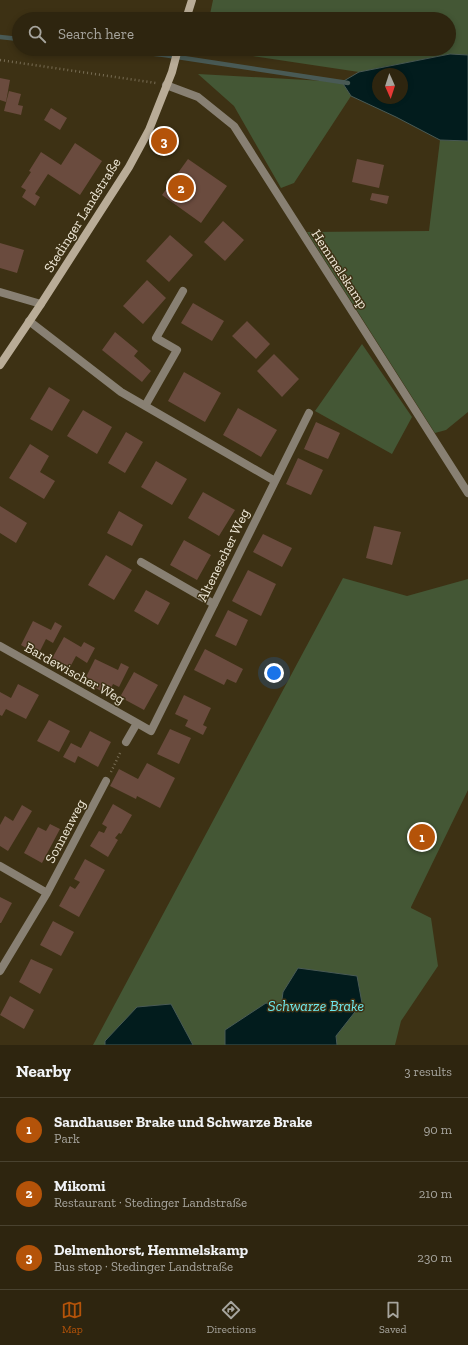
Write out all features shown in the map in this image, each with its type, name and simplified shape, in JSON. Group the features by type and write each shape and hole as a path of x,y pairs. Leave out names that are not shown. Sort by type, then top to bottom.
{"main road":[{"path":"188,12 192,0"},
{"name":"Stedinger Landstraße","path":"0,364 41,304 128,167 149,130 172,72 176,56"}],"street":[{"name":"Hemmelskamp","path":"166,85 198,97 234,126 468,492"},
{"path":"145,406 177,350 156,338 183,291"},
{"path":"0,292 41,304"},
{"path":"29,322 121,392 275,481"},
{"name":"Altenescher Weg","path":"195,641 309,413"},
{"path":"141,562 214,604"},
{"name":"Bardewischer Weg","path":"0,646 151,731 195,641"},
{"path":"126,742 137,723"},
{"name":"Sonnenweg","path":"0,971 47,893 106,781"},
{"path":"0,866 47,893"}],"path":[{"path":"0,60 135,79 166,85"},
{"path":"106,781 126,742"}],"green space":[{"path":"213,0 468,0 468,55 456,54 456,12 210,12"},
{"path":"253,56 440,56 379,68 372,68 372,69 359,72"},
{"path":"198,74 342,82 351,96 294,183 281,188 234,106"},
{"path":"440,140 468,141 468,412 446,430 435,433 307,232 429,231"},
{"path":"362,344 412,417 392,454 315,411"},
{"path":"343,578 407,596 468,579 468,790 411,907 431,918 438,966 401,1021 395,1045 93,1045"}],"water":[{"path":"468,55 468,141 440,140 351,96 342,82 359,72 372,69 372,104 408,104 408,68 379,68 440,56"},
{"name":"Schwarze Brake","path":"298,968 357,976 362,1003 336,1036 337,1045 225,1045 225,1030 266,1003 281,1007 283,992"},
{"path":"171,1004 193,1045 105,1045 105,1041 137,1007"}],"building":[{"path":"0,78 10,80 6,102 0,100"},
{"path":"9,91 21,94 18,105 23,106 21,115 4,111"},
{"path":"51,108 67,118 60,130 44,120"},
{"path":"75,143 102,161 80,195 48,174 35,194 40,197 35,206 22,197 26,190 21,187 31,172 29,171 41,152 61,165"},
{"path":"188,159 227,186 201,223 162,195"},
{"path":"357,159 384,165 379,188 352,182"},
{"path":"372,193 389,196 387,204 370,200"},
{"path":"223,221 244,240 225,261 204,242"},
{"path":"170,235 193,255 169,282 146,261"},
{"path":"0,243 24,250 17,273 0,268"},
{"path":"147,280 166,298 143,324 123,306"},
{"path":"193,303 224,321 212,341 181,323"},
{"path":"247,321 270,344 256,359 232,336"},
{"path":"115,332 138,351 134,356 151,371 142,382 102,350"},
{"path":"274,354 299,379 282,397 257,371"},
{"path":"184,372 221,393 205,422 168,401"},
{"path":"49,387 70,400 52,431 30,419"},
{"path":"238,408 277,430 261,457 223,435"},
{"path":"83,410 112,427 97,454 67,436"},
{"path":"316,422 340,433 328,459 304,449"},
{"path":"126,432 143,442 125,473 108,463"},
{"path":"30,444 49,456 40,472 55,481 44,499 9,478"},
{"path":"298,458 323,470 311,495 286,484"},
{"path":"156,461 187,479 172,505 141,487"},
{"path":"203,492 235,510 219,536 188,518"},
{"path":"0,506 27,523 16,543 0,533"},
{"path":"119,511 143,525 132,546 107,533"},
{"path":"374,526 401,532 392,565 366,558"},
{"path":"263,534 292,548 282,567 253,552"},
{"path":"184,540 211,555 197,580 170,565"},
{"path":"106,555 132,570 114,600 88,585"},
{"path":"248,570 276,584 261,616 232,601"},
{"path":"146,590 170,603 158,625 134,611"},
{"path":"228,610 248,620 236,646 215,636"},
{"path":"33,621 51,630 55,622 62,626 53,643 46,639 38,655 21,645"},
{"path":"64,637 81,647 84,642 95,648 87,663 76,656 68,671 50,662"},
{"path":"205,649 243,669 236,683 227,679 224,685 194,670"},
{"path":"95,659 118,670 121,663 129,667 119,687 113,684 110,690 103,687 101,691 92,686 94,681 86,677"},
{"path":"134,672 158,685 144,710 120,697"},
{"path":"18,684 39,695 26,719 6,709 2,716 0,715 0,692 11,698"},
{"path":"184,695 211,708 203,725 207,727 203,735 185,726 188,720 175,714"},
{"path":"49,720 70,731 59,752 37,741"},
{"path":"170,729 191,738 179,764 157,754"},
{"path":"90,731 111,742 98,767 78,756 75,763 63,757 71,743 81,748"},
{"path":"147,763 175,778 160,808 137,796 136,799 110,786 119,769 138,779"},
{"path":"113,804 132,815 121,834 119,833 115,838 118,840 108,857 90,846 99,831 104,833 107,827 102,824"},
{"path":"22,805 32,811 8,851 0,846 0,825 5,816 13,821"},
{"path":"50,824 60,829 42,863 24,853 38,827 46,831"},
{"path":"85,859 105,870 79,917 59,906 70,886 75,889 80,882 74,879"},
{"path":"0,897 12,903 1,923 0,923"},
{"path":"53,921 74,932 61,956 40,945"},
{"path":"31,959 53,969 40,994 19,982"},
{"path":"10,996 34,1010 24,1029 0,1015"}],"waterway":[{"path":"0,37 12,38"},
{"path":"171,56 348,83"}],"place":[{"name":"Delmenhorst, Hemmelskamp","path":"164,141"},
{"name":"Mikomi","path":"181,188"},
{"name":"Sandhauser Brake und Schwarze Brake","path":"422,837"}]}
